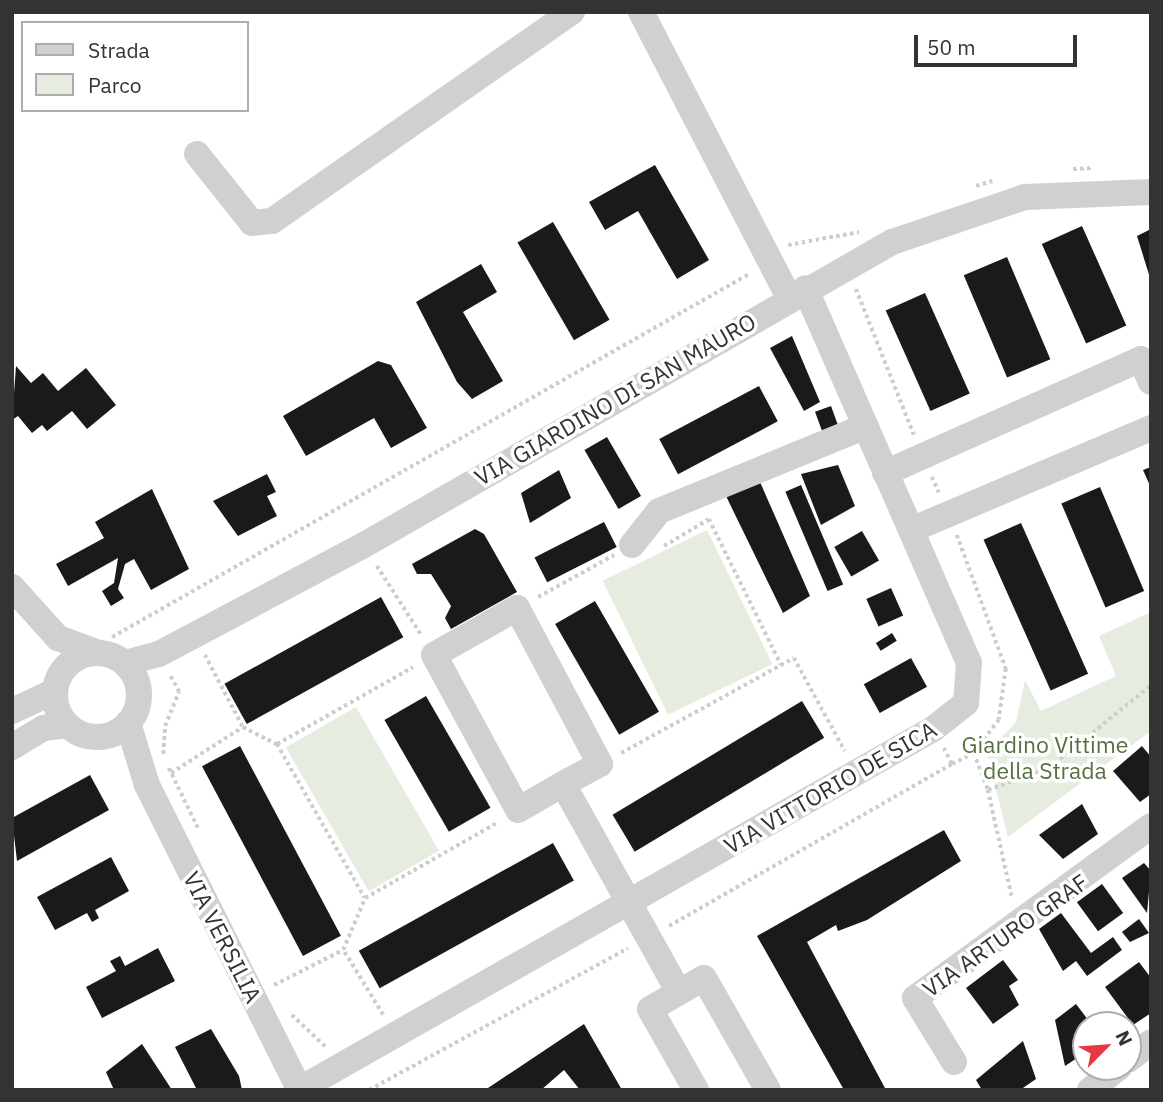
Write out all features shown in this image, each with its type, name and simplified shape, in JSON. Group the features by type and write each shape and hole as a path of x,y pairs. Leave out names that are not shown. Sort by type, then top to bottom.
{"street":[{"path":"197,154 252,223 272,221 572,12"},
{"path":"641,12 768,253 797,293"},
{"name":"VIA GIARDINO DI SAN MAURO","path":"159,654 192,632 364,545 797,293 891,243 976,209 1083,190 1151,192"},
{"name":"VIA VITTORIO DE SICA","path":"300,1089 933,729 966,703 969,663 886,473 797,293"},
{"path":"886,473 1141,359 1151,382"},
{"path":"632,545 659,511 864,427"},
{"path":"911,530 1151,428"},
{"path":"12,587 58,638 98,645 125,663 139,695"},
{"path":"517,608 600,764 518,810 434,655 517,608"},
{"path":"58,638 60,679 68,725"},
{"path":"12,711 60,679 98,645"},
{"path":"125,663 159,654"},
{"path":"12,747 44,728 68,725 99,737 128,723 159,654"},
{"name":"VIA VERSILIA","path":"128,723 147,785 300,1089"},
{"name":"VIA VERSILIA","path":"99,737 147,785"},
{"path":"563,785 679,992"},
{"name":"VIA ARTURO GRAF","path":"954,1062 915,998 1151,825"},
{"path":"696,1090 650,1009 704,978 768,1090"}],"path":[{"path":"1060,171 1098,169"},
{"path":"964,191 999,180"},
{"path":"98,645 144,624 736,283 768,253 803,239 866,230"},
{"path":"696,494 781,665"},
{"path":"278,744 434,655 364,545"},
{"path":"192,632 243,727 278,744 365,898"},
{"path":"159,654 179,692 165,726 163,756 201,835"},
{"path":"600,764 794,658 856,771"},
{"path":"933,729 953,764 974,753 988,790 1049,768 1151,685"},
{"path":"171,772 243,727"},
{"path":"274,985 343,950 365,898 518,810"},
{"path":"343,950 396,1035"},
{"path":"268,973 281,996"},
{"path":"287,1007 300,1029 341,1066"}],"green space":[{"path":"707,530 772,664 668,715 603,581"},
{"name":"Giardino Vittime della Strada","path":"1151,612 1151,731 1008,837 987,753 1016,722 1025,680 1041,711 1116,676 1099,636"},
{"path":"356,707 439,851 369,891 286,748"}],"building":[{"path":"655,165 709,260 677,279 638,211 605,230 589,202"},
{"path":"553,222 610,320 574,340 517,242"},
{"path":"1082,226 1126,326 1086,343 1042,244"},
{"path":"1151,229 1151,281 1137,236"},
{"path":"1007,257 1050,359 1007,378 964,275"},
{"path":"481,264 497,292 463,312 503,381 472,399 457,382 416,302"},
{"path":"925,293 970,393 930,411 886,310"},
{"path":"792,336 820,402 804,411 770,348"},
{"path":"378,361 391,365 427,428 391,448 374,418 306,456 283,416"},
{"path":"16,366 31,383 43,373 58,391 86,368 116,405 87,429 72,411 47,431 42,425 32,433 18,416 12,420"},
{"path":"759,386 778,421 678,474 659,439"},
{"path":"831,406 838,425 822,431 815,412"},
{"path":"607,437 641,496 618,509 584,450"},
{"path":"838,465 855,506 821,525 801,474"},
{"path":"1151,467 1151,488 1143,470"},
{"path":"559,470 571,498 530,523 521,493"},
{"path":"267,474 276,492 267,496 277,516 238,536 213,501"},
{"path":"760,482 810,596 783,613 726,496"},
{"path":"801,485 843,584 828,591 785,492"},
{"path":"1100,487 1144,591 1105,607 1061,503"},
{"path":"152,489 189,569 151,590 134,559 125,564 118,589 124,598 111,606 102,591 114,583 118,558 68,586 56,564 104,538 95,522"},
{"path":"604,522 617,547 547,582 535,557"},
{"path":"1021,523 1088,674 1051,690 984,540"},
{"path":"475,529 484,534 517,592 451,629 445,618 451,606 431,574 417,574 412,564"},
{"path":"862,531 879,560 851,576 834,547"},
{"path":"891,588 903,615 879,626 866,599"},
{"path":"381,597 403,637 247,724 224,684"},
{"path":"595,601 659,712 619,735 555,624"},
{"path":"892,633 897,641 881,651 876,643"},
{"path":"911,658 927,687 880,713 864,684"},
{"path":"426,696 491,808 449,832 384,720"},
{"path":"802,701 824,738 635,852 613,815"},
{"path":"240,746 341,936 303,956 202,766"},
{"path":"1142,746 1151,757 1151,794 1140,802 1113,771"},
{"path":"90,775 109,810 17,861 12,818"},
{"path":"1082,804 1098,834 1063,859 1039,835"},
{"path":"944,830 961,861 867,920 838,931 836,925 807,942 886,1090 844,1090 757,936"},
{"path":"553,843 574,881 380,988 359,951"},
{"path":"111,857 129,891 95,910 99,918 92,922 87,913 55,930 37,897"},
{"path":"1144,863 1151,871 1147,913 1122,878"},
{"path":"1102,884 1123,913 1098,931 1077,902"},
{"path":"1061,913 1091,953 1113,937 1122,950 1087,976 1076,961 1063,971 1039,929"},
{"path":"1139,919 1149,933 1130,942 1122,932"},
{"path":"158,948 175,981 102,1018 86,987 116,971 110,961 120,956 125,966"},
{"path":"1003,960 1018,980 1009,986 1019,1005 993,1024 966,988"},
{"path":"1139,962 1151,978 1151,1013 1142,1019 1142,1011 1123,1011 1105,987"},
{"path":"1076,1004 1081,1011 1072,1011 1072,1061 1065,1066 1055,1020"},
{"path":"584,1024 622,1090 580,1090 564,1070 541,1090 485,1090"},
{"path":"211,1029 239,1076 242,1090 197,1090 175,1047"},
{"path":"1023,1041 1036,1079 1020,1090 982,1090 976,1080"},
{"path":"142,1044 172,1090 114,1090 106,1072"}]}
